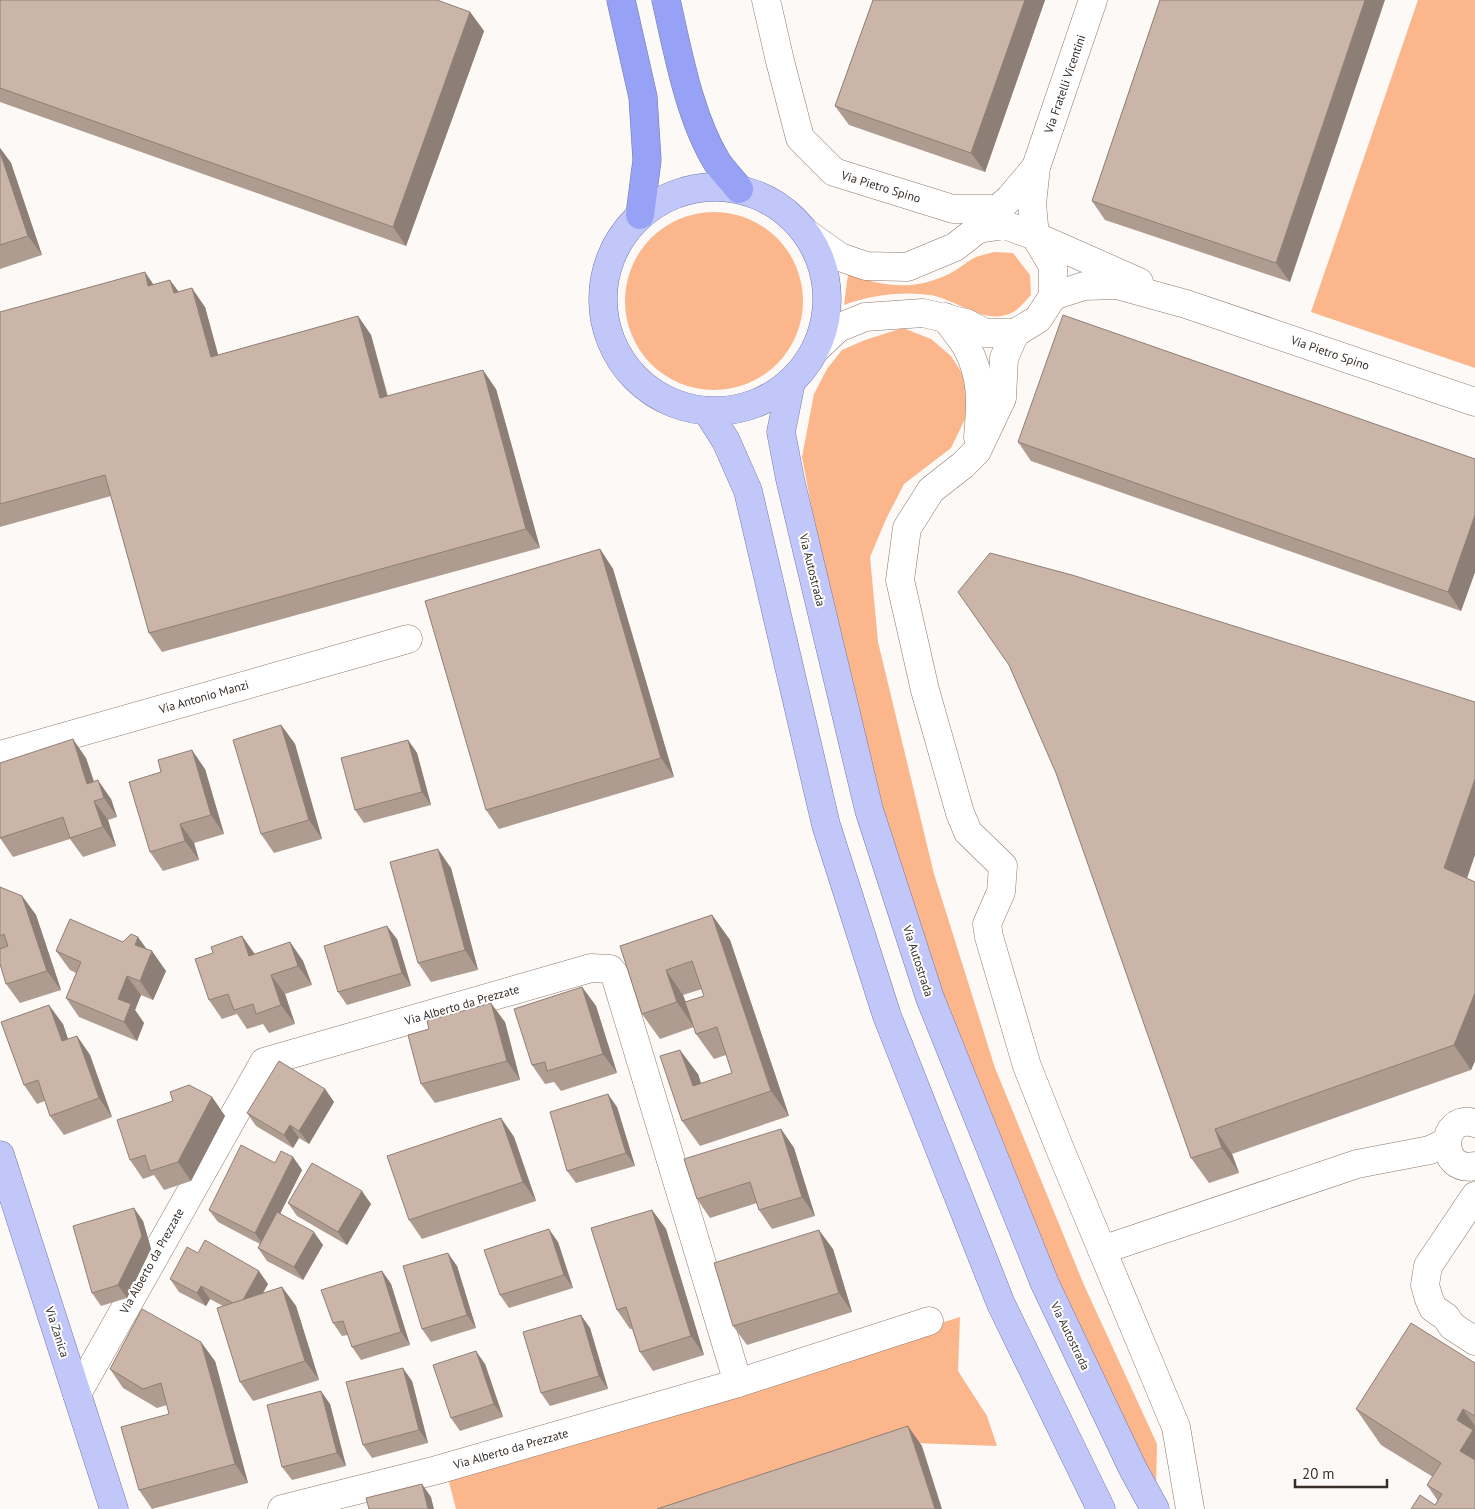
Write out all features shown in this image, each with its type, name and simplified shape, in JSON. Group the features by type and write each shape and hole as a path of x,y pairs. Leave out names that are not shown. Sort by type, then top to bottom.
{"highway":[{"path":"666,0 696,120 717,162 738,189"},
{"path":"622,3 643,97 648,160 640,215"}],"main road":[{"name":"Via Autostrada","path":"711,187 738,189 764,198 787,213 806,232 818,254 826,278 828,303 824,327 815,350 791,382 772,396 752,405 729,410 707,411 672,403 642,385 619,358 605,325 603,290 611,256 630,225 640,215 683,191 711,187"},
{"name":"Via Autostrada","path":"791,382 781,432 790,479 869,810 930,998 1045,1284 1133,1469 1155,1509"},
{"path":"707,411 726,441 748,491 826,824 887,1016 1001,1304 1101,1509"},
{"name":"Via Zanica","path":"0,1155 114,1509"}],"street":[{"name":"Via Pietro Spino","path":"766,0 800,138 834,172 952,209 998,209"},
{"name":"Via Fratelli Vicentini","path":"1036,167 1093,0"},
{"name":"Via Pietro Spino","path":"806,232 840,257 866,266 907,267 955,247 978,229 1010,198 1036,167"},
{"path":"815,350 838,328 865,317 923,313 966,323 985,333 1015,333 1038,319 1053,296 1053,266 1035,236 1032,204 1036,167"},
{"name":"Via Pietro Spino","path":"978,229 1005,224 1104,266 1186,304"},
{"name":"Via Pietro Spino","path":"1053,296 1084,286 1117,285 1186,304 1475,402"},
{"path":"945,318 966,346 978,376 981,403 977,452"},
{"path":"1015,333 1004,358 1002,398 977,452 931,490 907,528 900,580 925,690 960,813 968,832 1003,866 1001,892 987,924 989,937 1027,1066 1176,1427 1190,1509"},
{"name":"Via Antonio Manzi","path":"0,755 408,639"},
{"name":"Via Alberto da Prezzate","path":"77,1394 264,1062 591,968 610,969 615,975 738,1383"},
{"path":"1475,1123 1469,1121 1457,1124 1449,1132 1446,1142 1449,1156 1457,1163 1469,1167 1475,1166"},
{"path":"1102,1250 1357,1164 1430,1150 1446,1142"},
{"path":"1475,1196 1428,1266 1425,1285 1428,1299 1433,1308 1446,1318 1452,1326 1475,1341"},
{"name":"Via Alberto da Prezzate","path":"282,1509 437,1470 738,1383 929,1321"}],"shaded area":[{"path":"1418,0 1475,0 1475,368 1311,312"},
{"path":"705,212 723,212 740,215 756,222 771,232 783,244 793,259 800,275 803,301 802,318 797,335 783,358 771,370 756,380 740,387 723,390 705,390 688,387 672,380 657,370 645,358 635,343 628,327 625,310 625,292 628,275 635,259 645,244 657,232 672,222 688,215"},
{"path":"994,252 1013,253 1030,275 1031,295 1014,312 1002,316 992,316 973,311 933,295 910,294 882,295 844,305 848,274 874,282 911,285 936,279 953,272 976,257"},
{"path":"903,328 931,339 951,356 967,381 968,413 951,448 904,484 886,519 870,557 878,642 934,874 995,1068 1084,1285 1157,1444 1156,1489 1080,1337 934,982 876,788 820,552 802,457 814,394 827,369 842,350 865,340"},
{"path":"960,1317 958,1371 987,1416 997,1446 914,1443 718,1509 456,1509 448,1478"}],"building":[{"path":"0,0 437,0 470,12 393,227 0,88"},
{"path":"873,0 1025,0 971,153 835,106"},
{"path":"1160,0 1365,0 1276,263 1092,201"},
{"path":"0,152 28,236 0,245"},
{"path":"145,272 148,286 170,280 174,293 192,288 211,357 358,316 380,398 483,370 526,529 149,633 105,475 0,504 0,312"},
{"path":"1063,315 1475,459 1475,515 1448,592 1018,442"},
{"path":"600,549 661,758 486,810 425,601"},
{"path":"990,553 1072,575 1475,702 1475,779 1444,868 1475,882 1475,993 1454,1045 1215,1129 1222,1148 1191,1158 1056,773 1009,665 958,592"},
{"path":"281,725 309,820 261,834 233,740"},
{"path":"73,739 87,784 98,780 104,798 94,801 103,827 70,838 63,817 0,838 0,763"},
{"path":"408,740 422,792 355,810 341,758"},
{"path":"192,750 211,815 180,824 185,841 150,852 129,782 161,772 158,760"},
{"path":"438,849 465,950 418,963 390,862"},
{"path":"0,887 22,896 47,971 6,984 0,964 0,949 8,946 4,934 0,936"},
{"path":"712,915 771,1091 682,1121 660,1056 680,1050 693,1086 732,1073 717,1027 696,1034 685,1002 704,996 692,961 666,970 677,1002 642,1014 620,946"},
{"path":"70,919 123,942 131,934 138,937 135,945 152,951 140,981 127,976 118,999 131,1004 124,1022 66,998 81,962 56,951"},
{"path":"387,926 402,973 338,992 324,946"},
{"path":"242,936 249,956 290,942 298,966 271,975 281,1005 256,1014 253,1004 234,1010 228,994 209,1000 195,959 213,953 211,947"},
{"path":"582,987 603,1054 547,1071 545,1062 532,1065 514,1009"},
{"path":"491,1003 507,1061 421,1084 408,1035 429,1029 427,1021"},
{"path":"49,1005 62,1041 77,1036 99,1098 50,1116 38,1080 24,1085 1,1022"},
{"path":"279,1061 325,1089 299,1131 290,1125 284,1135 247,1113"},
{"path":"189,1085 212,1097 178,1162 150,1171 145,1155 130,1160 117,1120 173,1101 170,1092"},
{"path":"608,1094 626,1153 567,1171 550,1112"},
{"path":"501,1118 523,1182 409,1220 387,1156"},
{"path":"781,1129 802,1197 759,1210 750,1182 697,1199 684,1159"},
{"path":"241,1145 275,1163 281,1151 293,1157 255,1233 209,1210"},
{"path":"312,1163 362,1191 338,1232 288,1203"},
{"path":"134,1208 142,1236 118,1285 92,1293 73,1226"},
{"path":"652,1210 691,1336 640,1352 626,1307 617,1310 591,1228"},
{"path":"277,1212 314,1232 294,1267 258,1248"},
{"path":"549,1229 564,1275 500,1295 484,1250"},
{"path":"819,1230 839,1293 733,1326 714,1263"},
{"path":"205,1240 259,1271 243,1300 233,1303 201,1286 197,1293 170,1279 187,1247 198,1253"},
{"path":"448,1253 467,1315 422,1329 403,1266"},
{"path":"382,1271 401,1332 352,1347 343,1321 333,1323 321,1290"},
{"path":"282,1287 305,1361 240,1382 217,1308"},
{"path":"142,1309 201,1342 235,1464 139,1490 121,1427 169,1414 161,1383 143,1389 110,1369"},
{"path":"581,1315 599,1376 541,1393 523,1332"},
{"path":"1411,1323 1475,1363 1475,1416 1463,1409 1457,1420 1473,1430 1460,1451 1475,1460 1475,1509 1411,1509 1420,1495 1435,1505 1442,1494 1427,1485 1441,1463 1356,1409"},
{"path":"476,1351 494,1404 451,1418 433,1365"},
{"path":"403,1368 419,1430 363,1445 346,1382"},
{"path":"321,1391 337,1453 282,1467 267,1405"},
{"path":"908,1426 935,1509 657,1509"},
{"path":"422,1484 428,1509 369,1509 366,1498"}]}
